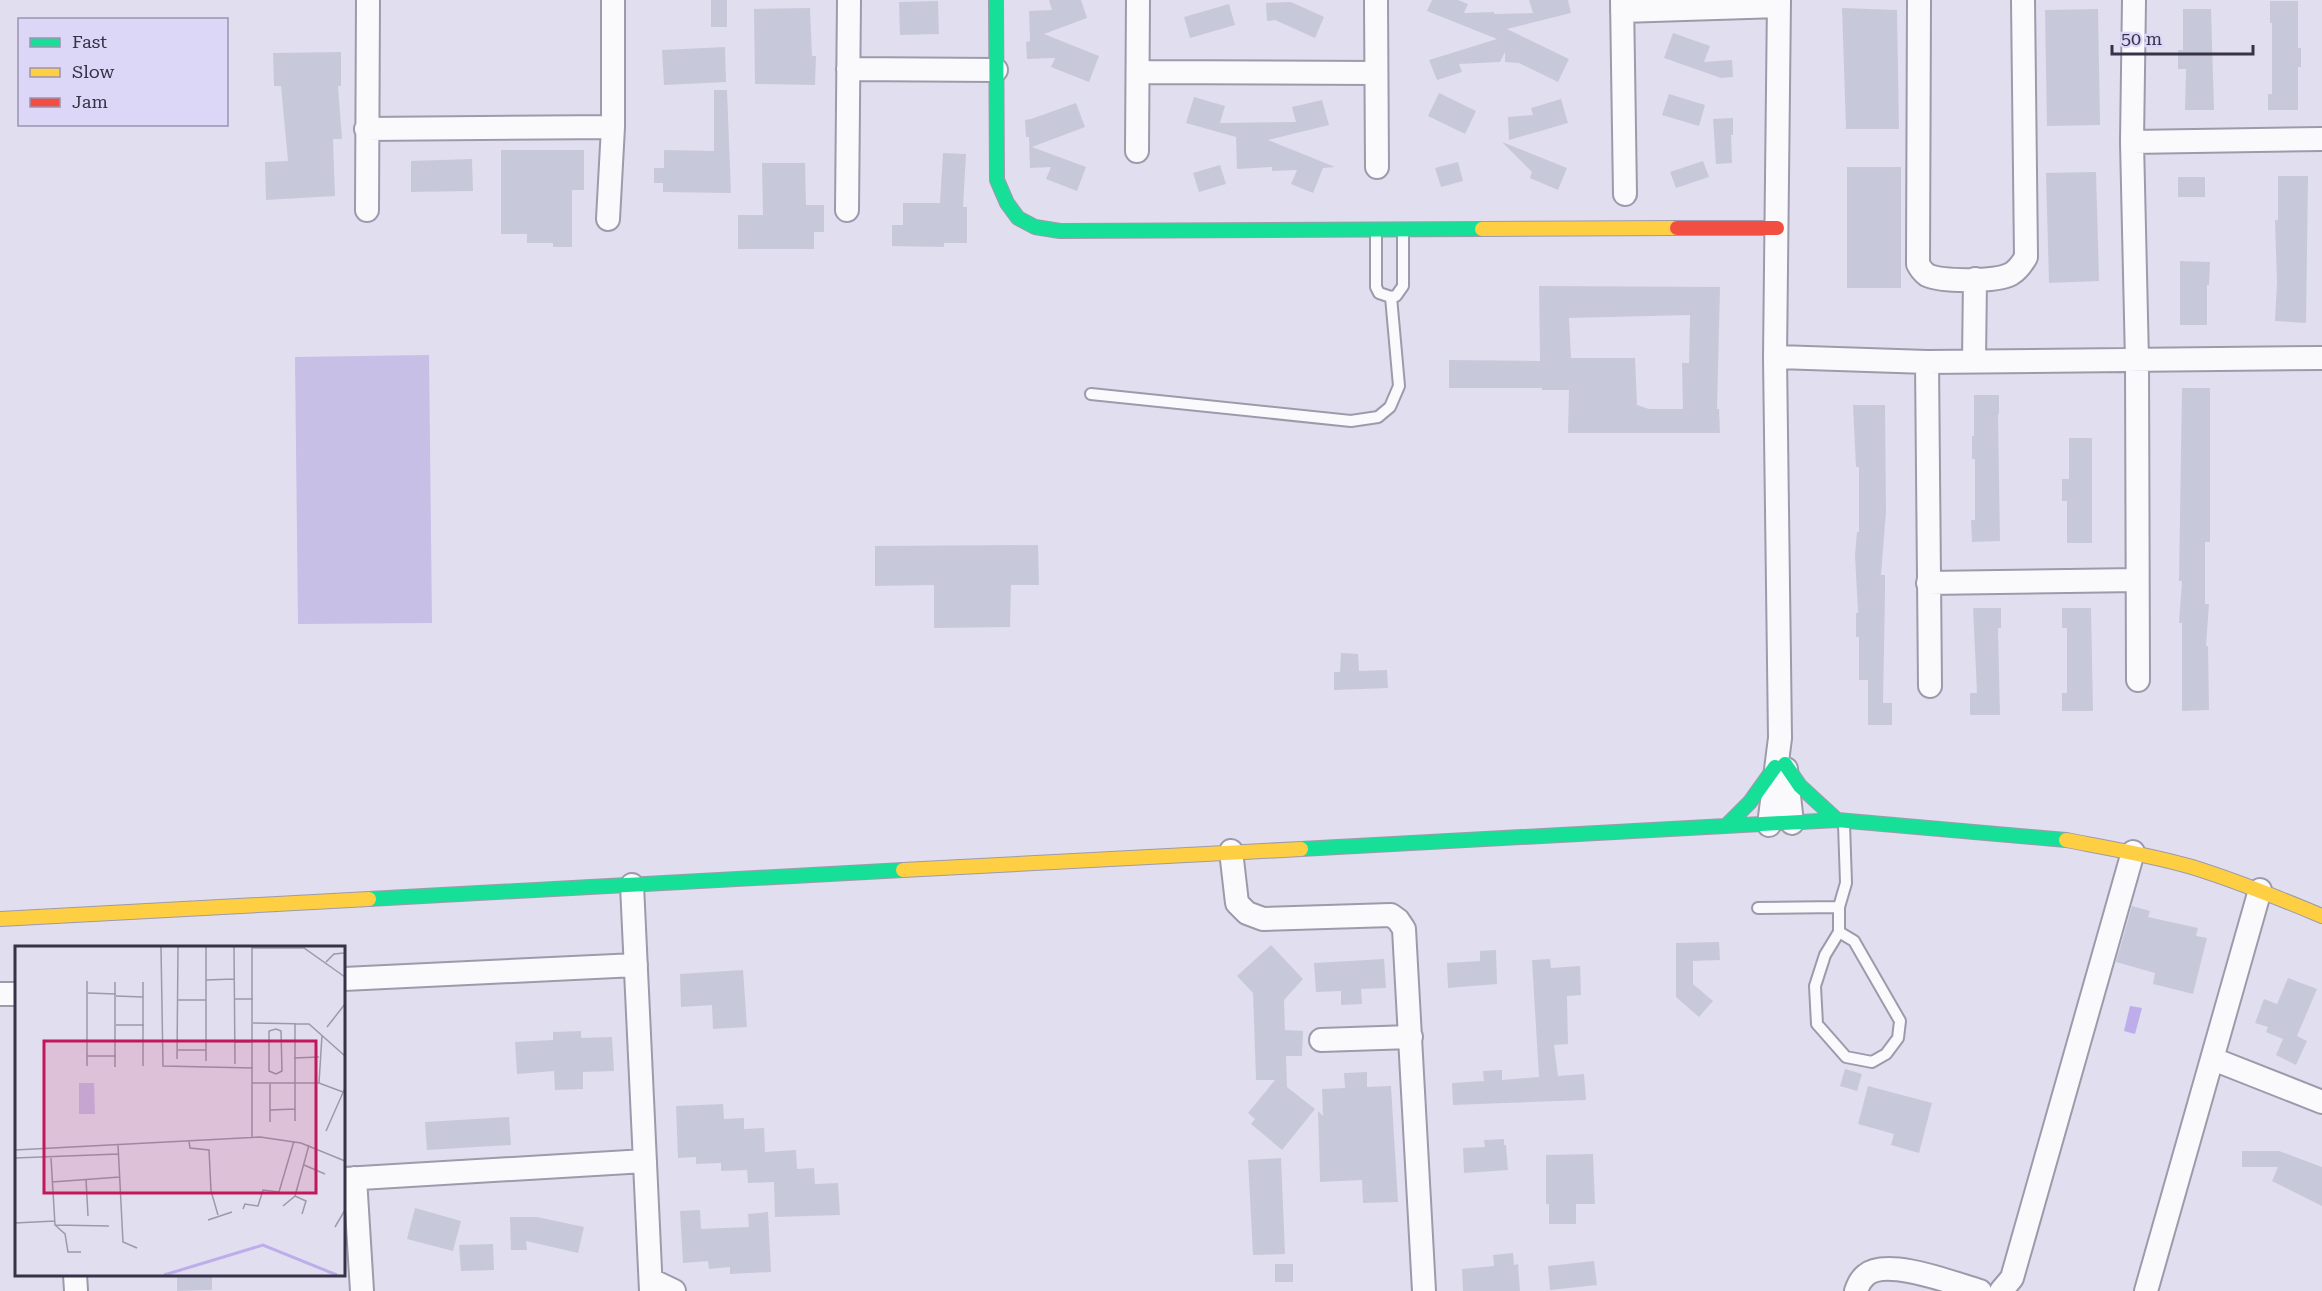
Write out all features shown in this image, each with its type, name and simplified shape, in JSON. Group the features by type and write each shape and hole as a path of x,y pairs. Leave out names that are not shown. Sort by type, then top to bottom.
{"street":[{"path":"367,210 368,0"},
{"path":"608,219 613,127 613,0"},
{"path":"847,210 849,0"},
{"path":"996,0 997,180 1003,198 1013,216 1036,229 1060,231 1777,228"},
{"path":"1137,151 1138,0"},
{"path":"1376,0 1377,167"},
{"path":"1919,0 1918,264 1927,275 1951,279 1998,278 2010,274 2021,266 2026,256 2023,0"},
{"path":"2134,0 2132,142 2137,361 2138,680"},
{"path":"1625,194 1622,5 1779,3 1775,357 1780,765 1768,825"},
{"path":"848,69 996,70"},
{"path":"1138,72 1376,73"},
{"path":"366,129 613,127"},
{"path":"2132,142 2322,139"},
{"path":"1974,361 1975,279"},
{"path":"1775,357 1927,362 2322,358"},
{"path":"1927,362 1930,686"},
{"path":"1928,583 2137,580"},
{"path":"1780,765 1800,786 1840,820"},
{"path":"1780,765 1792,823"},
{"path":"1726,826 1780,765"},
{"path":"0,919 1840,820 2049,837 2133,852 2191,867 2260,890 2322,916"},
{"path":"1231,851 1238,903 1246,914 1263,919 1391,915 1404,929 1424,1291"},
{"path":"2001,1291 2012,1278 2133,852"},
{"path":"632,885 651,1286 674,1291"},
{"path":"2146,1291 2260,890"},
{"path":"345,979 636,965"},
{"path":"1321,1040 1411,1037"},
{"path":"2213,1059 2322,1102"},
{"path":"362,1291 349,1179 645,1161"},
{"path":"1856,1291 1859,1283 1867,1274 1881,1268 1901,1269 1980,1291"},
{"path":"75,1276 76,1291"}],"lane":[{"path":"1377,229 1376,287 1379,293 1390,297 1396,296 1403,286 1403,229"},
{"path":"1090,394 1351,421 1378,417 1390,407 1399,386 1390,297"},
{"path":"1839,932 1854,941 1900,1021 1899,1038 1886,1054 1872,1062 1846,1057 1817,1024 1815,986 1826,955 1839,932 1839,907 1846,883 1840,820"},
{"path":"1758,908 1839,907"}],"shaded area":[{"path":"429,355 432,623 298,624 295,357"},
{"path":"2130,1006 2142,1008 2135,1034 2124,1031"}],"building":[{"path":"711,0 727,0 727,27 711,27"},
{"path":"1049,0 1081,0 1087,18 1044,34 1099,56 1089,82 1051,67 1055,58 1027,59 1026,42 1030,41 1029,11 1052,10"},
{"path":"1432,0 1458,0 1468,4 1464,13 1494,12 1494,14 1533,13 1529,0 1568,0 1571,13 1507,29 1569,59 1558,82 1519,63 1505,62 1505,52 1500,62 1459,64 1462,72 1437,80 1429,60 1497,39 1427,11"},
{"path":"938,1 939,34 900,35 899,2"},
{"path":"2270,1 2298,1 2298,48 2301,48 2301,67 2298,67 2298,110 2268,110 2268,94 2272,94"},
{"path":"1291,2 1324,17 1315,38 1275,20 1267,21 1266,3"},
{"path":"1229,4 1235,25 1190,38 1184,17"},
{"path":"810,8 812,56 816,56 815,85 755,84 754,9"},
{"path":"1842,8 1897,10 1899,129 1846,129"},
{"path":"2098,9 2100,125 2047,126 2045,10"},
{"path":"2183,9 2211,9 2214,110 2185,110 2186,69 2178,69 2178,50 2183,50"},
{"path":"1673,33 1710,46 1704,62 1732,60 1733,77 1721,78 1664,58"},
{"path":"725,47 726,82 664,85 662,50"},
{"path":"341,52 341,86 338,86 342,139 333,139 335,196 266,200 265,162 288,161 281,86 274,86 273,53"},
{"path":"714,90 727,90 731,193 663,192 663,183 654,183 654,168 664,168 664,150 714,151"},
{"path":"1439,93 1476,111 1465,134 1428,116"},
{"path":"1669,94 1705,105 1699,126 1662,115"},
{"path":"1194,97 1225,106 1220,123 1296,122 1292,107 1322,100 1329,125 1268,140 1335,167 1323,168 1313,193 1291,184 1297,170 1272,171 1272,167 1237,169 1236,137 1186,123"},
{"path":"1561,99 1568,123 1509,140 1508,117 1533,115 1531,108"},
{"path":"1076,103 1085,127 1032,147 1086,167 1077,191 1046,179 1051,167 1030,168 1029,137 1026,137 1025,120"},
{"path":"1733,118 1732,163 1716,164 1713,119"},
{"path":"1502,142 1567,168 1558,190 1530,178 1532,172"},
{"path":"501,150 584,150 584,190 572,190 572,247 553,247 553,243 527,243 527,234 501,234"},
{"path":"943,153 966,154 963,207 967,207 967,243 944,243 944,247 892,246 892,225 903,225 903,203 940,203"},
{"path":"472,159 473,191 411,192 411,161"},
{"path":"1703,161 1709,177 1676,188 1670,172"},
{"path":"1458,162 1463,181 1441,187 1435,168"},
{"path":"762,163 805,163 806,205 824,205 824,232 814,232 814,249 738,249 738,215 763,215"},
{"path":"1220,165 1226,184 1199,192 1193,173"},
{"path":"1847,167 1901,167 1901,288 1847,288"},
{"path":"2096,172 2099,281 2049,283 2046,173"},
{"path":"2278,176 2308,176 2306,323 2275,321 2277,282 2275,220 2278,220"},
{"path":"2178,177 2205,177 2205,197 2178,197"},
{"path":"2180,261 2210,262 2209,285 2207,285 2207,325 2180,325"},
{"path":"1539,286 1720,287 1717,409 1719,409 1720,433 1568,433 1569,390 1449,388 1449,360 1540,361","holes":["1690,315 1689,363 1682,363 1683,409 1649,409 1637,405 1635,358 1571,358 1569,318"]},
{"path":"2182,388 2210,388 2210,542 2205,542 2205,604 2209,604 2206,646 2208,646 2209,710 2182,711 2182,623 2179,623 2182,581 2179,581"},
{"path":"1974,395 1999,395 2000,541 1972,542 1971,520 1975,520 1975,459 1972,459"},
{"path":"1853,405 1885,405 1886,512 1881,575 1885,575 1883,703 1892,703 1892,725 1868,725 1868,680 1859,680 1855,555 1857,532 1859,532 1859,467 1856,467"},
{"path":"2069,438 2092,438 2092,543 2067,543 2067,501 2062,501 2062,479 2069,479"},
{"path":"1038,545 1039,585 1011,585 1010,627 934,628 934,585 875,586 875,546"},
{"path":"1973,608 2001,608 2001,628 1998,628 2000,715 1970,715 1970,693 1977,693"},
{"path":"2062,608 2091,608 2093,711 2062,711 2062,693 2067,693 2067,628 2062,628"},
{"path":"1341,653 1358,654 1359,671 1387,670 1388,688 1334,690 1334,672 1340,672"},
{"path":"2132,906 2150,911 2148,917 2198,928 2196,936 2207,938 2193,994 2153,984 2155,973 2116,962"},
{"path":"1719,942 1720,960 1693,961 1693,984 1713,1001 1699,1017 1676,997 1676,943"},
{"path":"1271,945 1303,979 1284,1000 1285,1030 1303,1031 1302,1056 1286,1056 1287,1087 1315,1109 1282,1150 1251,1124 1255,1119 1248,1113 1275,1080 1256,1080 1253,993 1237,976"},
{"path":"1496,950 1497,984 1448,988 1447,963 1480,961 1480,951"},
{"path":"1384,959 1386,988 1361,989 1362,1004 1341,1005 1341,991 1316,992 1314,963"},
{"path":"1550,959 1551,968 1580,966 1581,995 1567,996 1568,1044 1554,1045 1558,1076 1584,1074 1586,1100 1453,1105 1452,1083 1484,1081 1483,1071 1502,1070 1502,1080 1539,1077 1532,960"},
{"path":"743,970 747,1027 713,1029 712,1005 681,1007 680,974"},
{"path":"2288,978 2317,989 2297,1036 2307,1041 2296,1065 2276,1055 2283,1039 2266,1032 2268,1027 2255,1023 2264,999 2277,1004"},
{"path":"581,1031 581,1038 612,1037 614,1071 583,1072 583,1089 555,1090 554,1071 517,1074 515,1042 553,1040 553,1032"},
{"path":"1845,1069 1862,1074 1857,1091 1840,1086"},
{"path":"1367,1072 1367,1087 1391,1086 1398,1202 1363,1203 1362,1180 1320,1182 1318,1111 1323,1116 1322,1089 1345,1088 1344,1073"},
{"path":"1868,1086 1932,1103 1919,1153 1891,1145 1894,1134 1858,1124"},
{"path":"723,1104 724,1119 744,1118 744,1129 764,1128 765,1152 796,1150 797,1169 814,1168 815,1184 838,1183 840,1215 775,1217 774,1182 748,1183 747,1170 721,1171 721,1163 696,1164 696,1157 678,1158 676,1106"},
{"path":"509,1117 511,1145 427,1150 425,1122"},
{"path":"1504,1139 1508,1170 1464,1173 1463,1148 1485,1147 1484,1140"},
{"path":"2242,1151 2279,1151 2322,1167 2322,1206 2272,1181 2278,1167 2242,1167"},
{"path":"1593,1154 1595,1204 1576,1204 1576,1224 1549,1224 1549,1204 1546,1204 1546,1155"},
{"path":"1281,1158 1285,1254 1253,1255 1248,1160"},
{"path":"415,1208 461,1221 453,1251 407,1239"},
{"path":"700,1210 701,1229 749,1227 748,1214 768,1212 771,1272 730,1274 730,1267 709,1269 708,1261 683,1263 680,1211"},
{"path":"510,1217 537,1217 584,1227 578,1253 526,1241 527,1250 511,1250"},
{"path":"493,1244 494,1270 461,1271 459,1245"},
{"path":"1513,1253 1514,1265 1518,1264 1520,1291 1463,1291 1462,1269 1494,1266 1493,1255"},
{"path":"1594,1261 1597,1285 1550,1290 1548,1266"},
{"path":"1275,1264 1293,1264 1293,1282 1275,1282"},
{"path":"177,1276 212,1276 212,1290 177,1291"}],"traffic: fast":[{"path":"996,0 997,180 1007,203 1018,218 1035,227 1060,231 1482,229"},
{"path":"1785,764 1800,786 1837,820"},
{"path":"1726,826 1750,802 1775,767"},
{"path":"1301,849 1837,820 2066,840"},
{"path":"369,899 903,870"}],"traffic: slow":[{"path":"1482,229 1677,228"},
{"path":"2066,840 2145,855 2192,867 2322,916"},
{"path":"903,870 1301,849"},
{"path":"0,919 369,899"}],"traffic: jam":[{"path":"1677,228 1777,228"}]}
